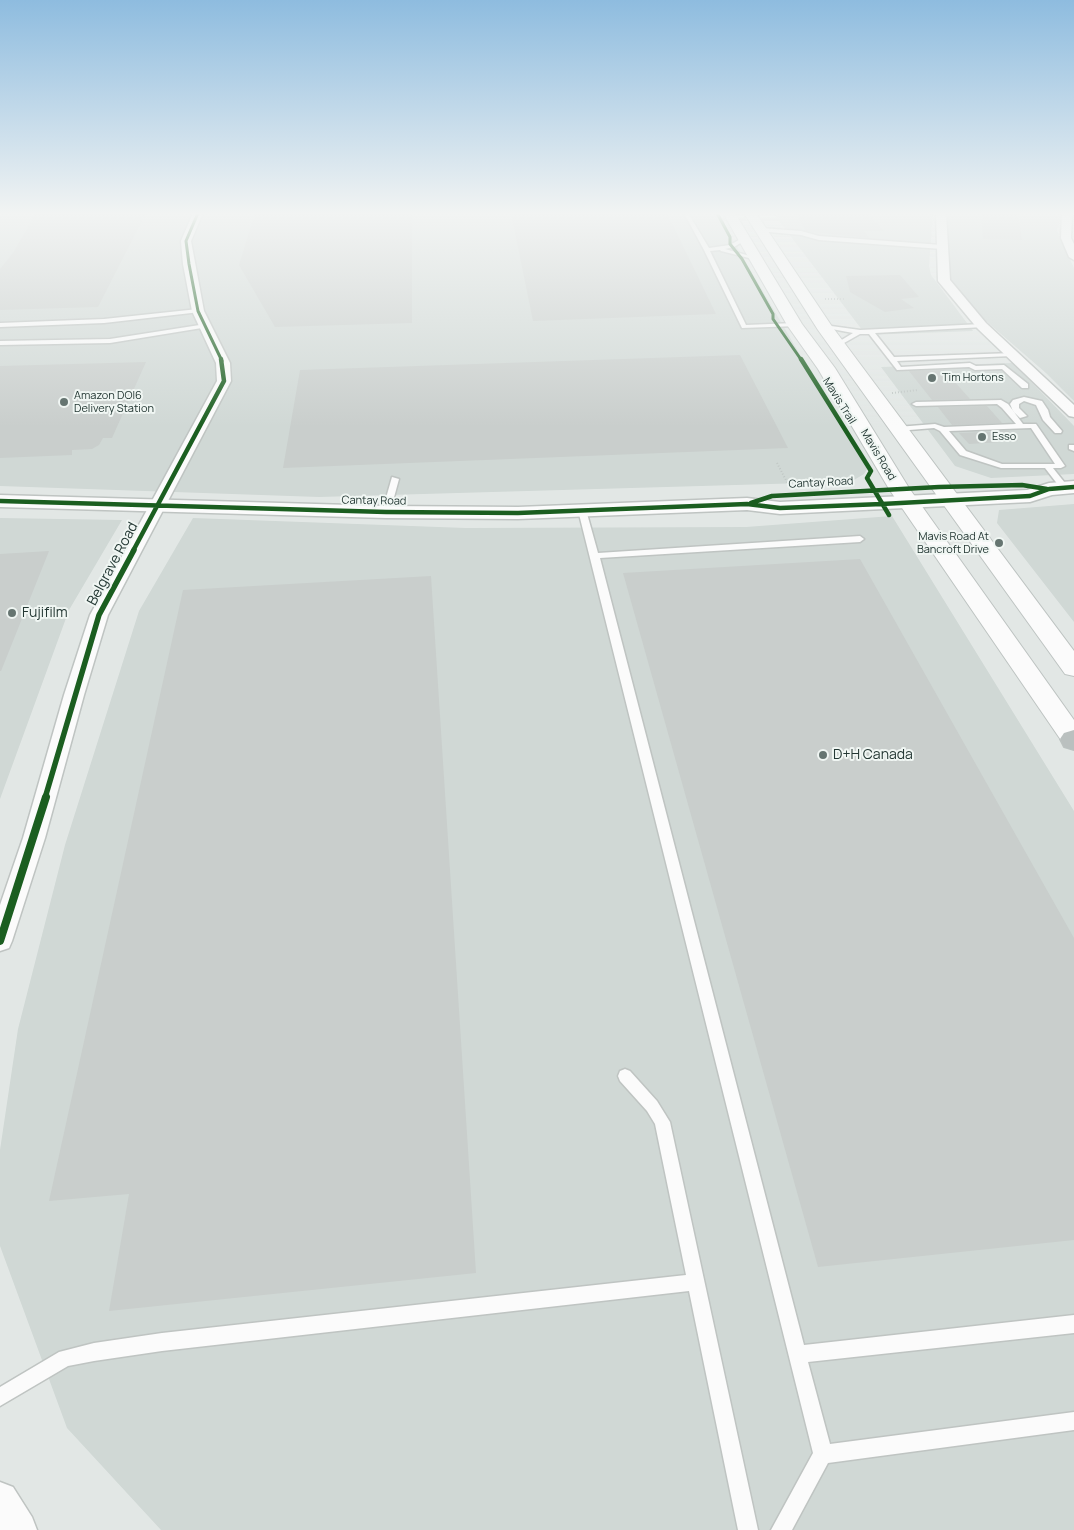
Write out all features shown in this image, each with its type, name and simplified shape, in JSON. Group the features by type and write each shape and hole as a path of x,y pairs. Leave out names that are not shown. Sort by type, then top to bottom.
{"main road":[{"name":"Mavis Road","path":"770,284 795,325 826,368 904,496 1074,740"},
{"path":"797,284 837,346 897,429 1074,668"}],"street":[{"name":"Belgrave Road","path":"0,941 34,838 74,695 100,615 224,381 223,363 198,311 193,284"},
{"path":"947,284 982,326 1074,413"},
{"name":"Cantay Road","path":"0,501 386,512 518,513 747,504 780,508 944,493 1030,496 1063,488"},
{"path":"0,1500 19,1530"}],"lane":[{"path":"724,284 744,327 795,325"},
{"path":"0,325 104,321 198,311"},
{"path":"0,344 110,341 206,326"},
{"path":"824,327 859,332 982,326"},
{"path":"870,331 899,369 1004,366 1025,386"},
{"path":"837,346 859,332"},
{"path":"892,359 1012,354"},
{"path":"943,429 963,453 1001,466 1061,466 1033,426 1016,409 1014,404 1016,402 1024,399 1039,403 1044,410 1046,418 1058,432"},
{"path":"916,404 998,402 1005,406 1021,426"},
{"path":"897,429 935,426 943,429 1033,426"},
{"path":"1047,466 1063,488"},
{"path":"386,512 395,479"},
{"path":"582,510 823,1454 781,1530"},
{"path":"595,556 860,539"},
{"path":"625,1076 652,1106 662,1122 748,1530"},
{"path":"0,1397 65,1358 94,1352 162,1342 696,1282"},
{"path":"798,1354 1074,1324"},
{"path":"823,1454 1074,1421"}],"path":[{"path":"820,300 846,298"},
{"path":"889,393 918,390"},
{"path":"777,463 789,486"}],"shaded area":[{"path":"0,284 759,284 867,469 864,474 854,480 840,482 319,497 0,486"},
{"path":"827,284 938,284 973,331 866,335"},
{"path":"949,284 1074,284 1074,401 1046,373 986,321"},
{"path":"1013,363 1074,426 1074,474 991,478 955,466 881,367"},
{"path":"1074,504 1074,622 997,523 999,510"},
{"path":"892,516 1074,811 1074,1530 161,1530 67,1428 0,1246 0,1150 18,1029 65,845 139,611 193,518 466,528 746,527"},
{"path":"0,518 122,520 69,610 0,799"}],"building":[{"path":"0,284 110,284 98,307 0,310"},
{"path":"250,284 412,284 412,323 275,327"},
{"path":"526,284 702,284 716,314 533,321"},
{"path":"848,284 908,284 919,297 901,299 914,308 885,312 850,292"},
{"path":"740,355 788,448 283,468 300,370"},
{"name":"Amazon DOI6 Delivery Station","path":"146,362 112,438 103,438 99,445 92,449 72,450 72,455 0,458 0,366"},
{"path":"944,370 970,399 932,400 909,371"},
{"path":"987,406 1002,423 952,425 938,407"},
{"path":"1009,431 1018,441 969,444 959,433"},
{"name":"Fujifilm","path":"49,551 1,671 0,671 0,554"},
{"name":"D+H Canada","path":"860,559 1074,938 1074,1240 818,1267 623,573"},
{"path":"431,576 476,1273 109,1311 129,1194 49,1201 183,590"}],"cycle path":[{"path":"0,941 34,838 74,695 99,615 224,381 223,363 198,311 193,284"},
{"name":"Mavis Trail","path":"756,284 773,314 773,319 785,334 871,471 867,478 889,515"},
{"path":"751,503 772,496 939,487 1022,485 1047,489"},
{"path":"0,501 386,512 518,513 747,504 780,508 882,504 1030,496 1049,489 1074,487"}],"place":[{"name":"Tim Hortons","path":"932,378"},
{"name":"Amazon DOI6 Delivery Station","path":"64,402"},
{"name":"Esso","path":"982,437"},
{"name":"Mavis Road At Bancroft Drive","path":"999,543"},
{"name":"Fujifilm","path":"12,613"},
{"name":"D+H Canada","path":"823,755"}]}
